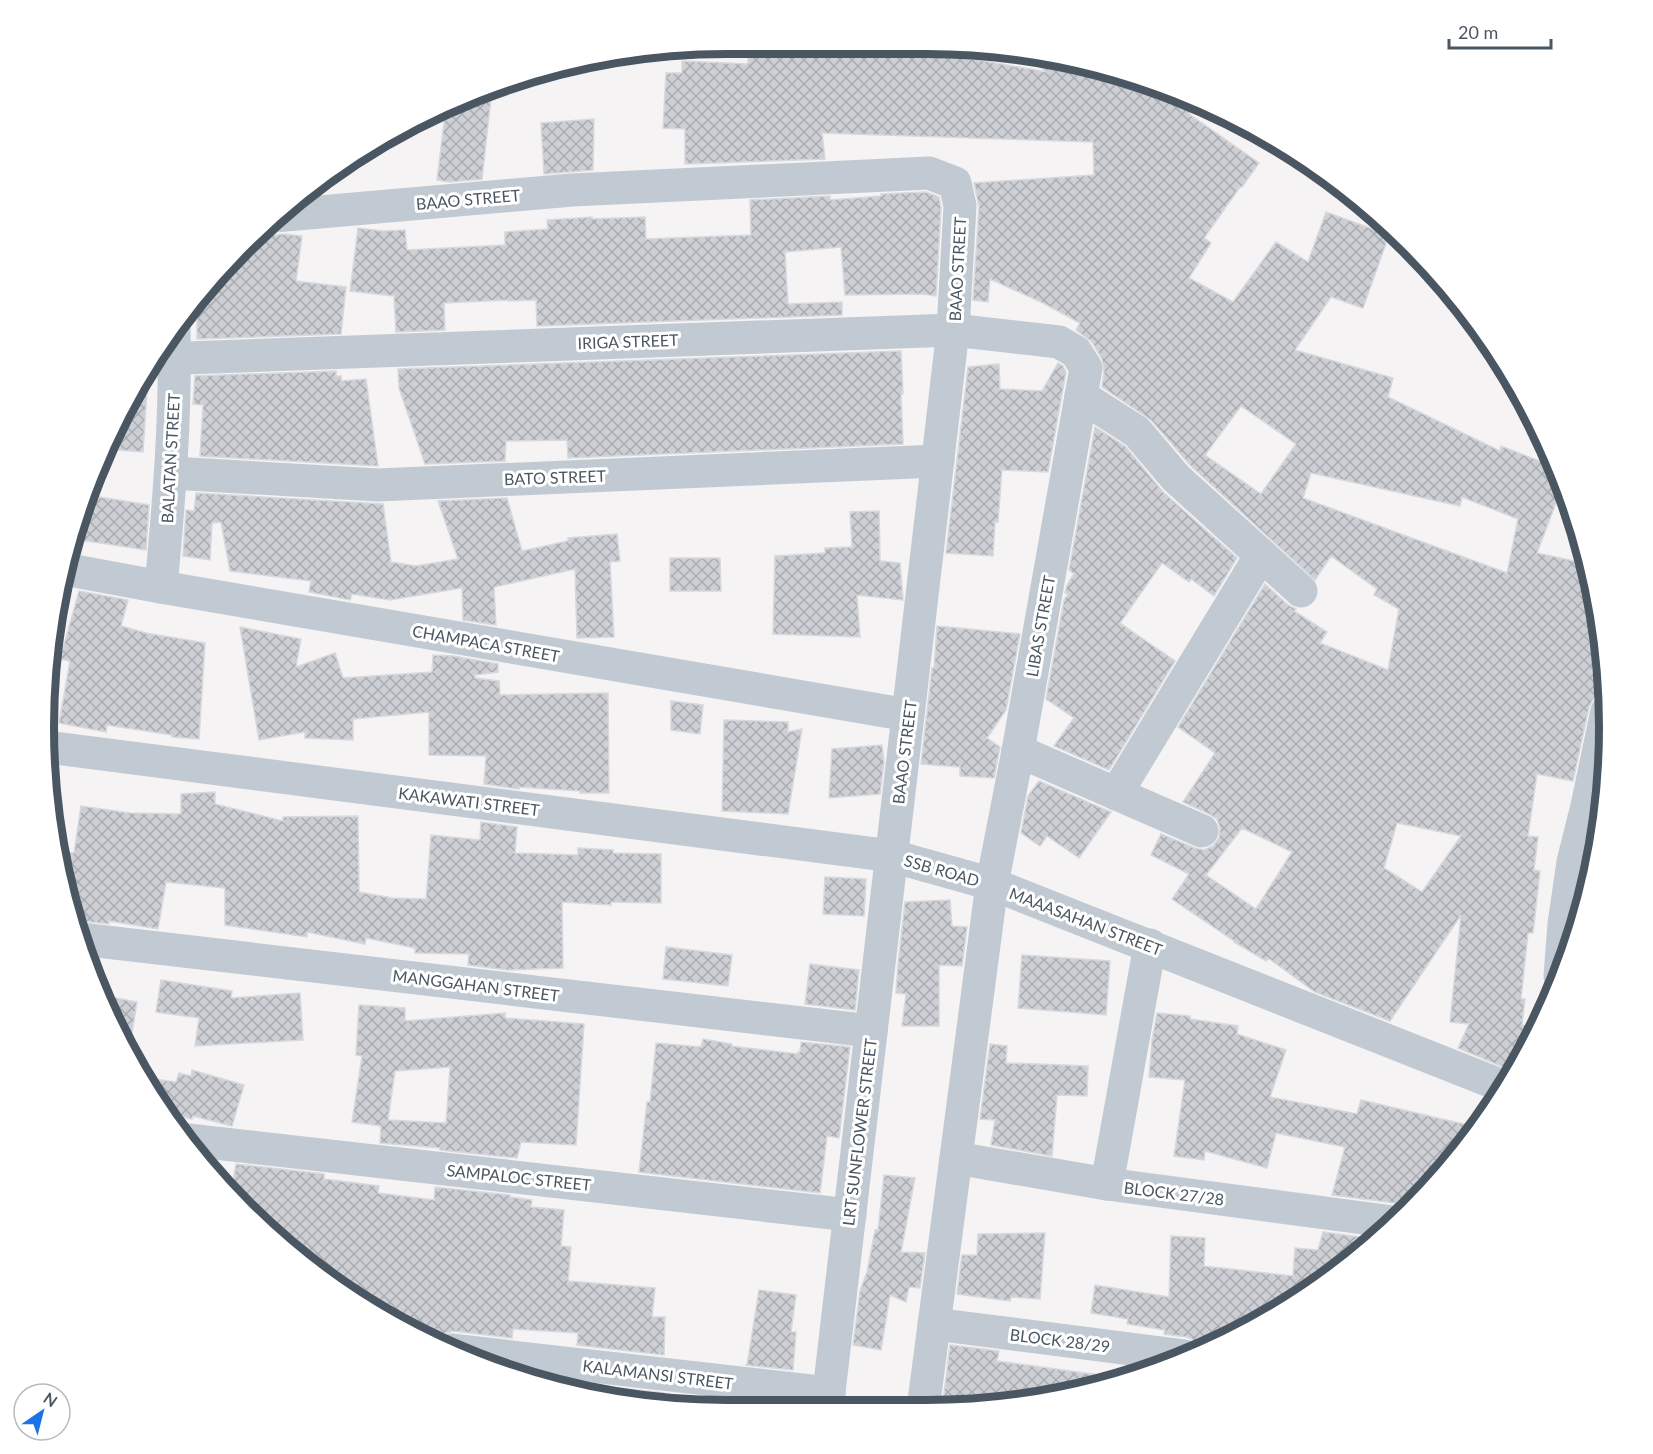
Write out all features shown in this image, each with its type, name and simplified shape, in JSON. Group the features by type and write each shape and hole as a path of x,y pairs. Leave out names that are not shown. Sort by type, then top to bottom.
{"street":[{"name":"BAAO STREET","path":"291,215 572,190 929,173 955,183 960,206 953,330 892,856"},
{"name":"IRIGA STREET","path":"170,349 616,341 953,330 1059,342 1076,352 1084,382 1137,432 1176,478 1301,591"},
{"name":"BALATAN STREET","path":"161,587 172,473 169,350"},
{"name":"LIBAS STREET","path":"992,884 1084,382"},
{"name":"BATO STREET","path":"172,473 378,485 938,461"},
{"path":"1116,794 1261,555"},
{"name":"CHAMPACA STREET","path":"73,571 908,715"},
{"name":"KAKAWATI STREET","path":"54,748 892,856"},
{"path":"1018,751 1202,831"},
{"path":"1562,945 1573,862 1598,752"},
{"name":"SSB ROAD","path":"892,856 992,884"},
{"name":"LRT SUNFLOWER STREET","path":"828,1400 892,856"},
{"name":"MAAASAHAN STREET","path":"924,1400 992,884 1497,1084"},
{"name":"MANGGAHAN STREET","path":"89,940 871,1031"},
{"path":"1107,1184 1150,945"},
{"name":"SAMPALOC STREET","path":"196,1141 850,1215"},
{"name":"BLOCK 27/28","path":"956,1158 1107,1184 1383,1221"},
{"name":"BLOCK 28/29","path":"934,1324 1170,1354"},
{"name":"KALAMANSI STREET","path":"484,1355 821,1400"}],"building":[{"path":"748,54 948,54 1047,72 1035,63 1057,67 1100,77 1184,105 1193,109 1189,114 1259,163 1204,238 1211,243 1189,278 1233,302 1276,242 1308,262 1326,212 1382,233 1388,238 1363,308 1331,297 1295,350 1393,378 1388,397 1500,451 1501,446 1545,463 1558,497 1537,553 1578,562 1593,639 1595,655 1592,672 1597,673 1598,691 1589,707 1573,781 1537,774 1528,836 1538,837 1534,870 1540,871 1533,933 1528,933 1521,999 1525,999 1522,1025 1529,1027 1506,1068 1458,1048 1469,1024 1450,1022 1461,915 1390,1021 1315,992 1268,958 1266,961 1234,942 1172,899 1189,874 1151,855 1161,834 1204,850 1213,846 1219,838 1220,828 1217,819 1183,802 1215,753 1178,727 1265,584 1288,605 1296,609 1294,611 1327,632 1320,643 1388,670 1399,609 1374,595 1377,589 1331,556 1315,580 1190,465 1151,420 1102,387 1104,371 1102,359 1092,342 1076,330 1080,323 990,279 988,302 973,300 979,207 974,183 1094,175 1093,142 822,133 825,159 685,164 685,129 663,128 666,73 682,73 682,61 748,64","holes":["1241,406 1296,444 1261,494 1205,455","1311,473 1460,506 1462,497 1518,519 1507,573 1303,498","1397,823 1461,836 1422,892 1384,868","1242,828 1292,852 1256,909 1206,875"]},
{"path":"491,97 482,179 450,182 437,180 445,116"},
{"path":"594,119 593,170 544,174 541,123"},
{"path":"926,192 939,197 941,207 936,296 923,294 845,295 841,247 785,252 788,304 842,302 842,315 537,326 536,300 508,300 444,303 445,330 396,332 394,296 350,291 358,228 383,231 405,230 407,250 505,245 505,232 548,229 547,220 592,217 591,219 645,217 646,239 751,235 750,200 830,196 830,200"},
{"path":"270,234 302,236 296,281 346,287 341,334 197,339 199,310 221,283"},
{"path":"901,351 903,444 568,458 567,440 506,441 505,461 425,464 399,388 398,369"},
{"path":"1058,363 1066,372 1048,472 1002,470 993,556 946,553 968,367 999,364 1000,389 1042,391"},
{"path":"336,371 336,376 341,376 341,381 366,379 378,466 200,456 203,405 193,404 195,376"},
{"path":"147,385 143,452 114,450"},
{"path":"1095,427 1125,446 1163,492 1237,558 1214,596 1191,579 1189,582 1162,563 1120,623 1175,661 1109,770 1054,746 1074,718 1046,699 1064,600 1068,594 1065,593 1074,574 1069,570"},
{"path":"196,493 383,504 391,562 416,566 458,559 438,501 507,498 522,551 568,541 568,538 617,534 620,561 610,562 614,637 577,638 575,569 494,587 496,625 463,620 462,588 390,600 352,594 350,600 309,592 311,581 230,571 221,522 212,523 210,560 183,556 186,510 194,511"},
{"path":"95,496 149,505 146,550 81,540"},
{"path":"879,511 880,561 900,563 903,600 857,595 860,637 773,634 775,556 825,553 825,548 852,547 850,512"},
{"path":"670,558 720,558 721,591 670,591"},
{"path":"79,591 128,600 121,626 146,633 205,643 199,739 172,737 172,735 107,725 106,732 59,723 70,661 60,659"},
{"path":"937,626 1020,634 1006,710 987,738 1000,747 994,778 960,776 960,767 921,764 932,668 934,668"},
{"path":"240,627 301,639 296,667 335,653 343,678 432,672 433,655 453,656 498,664 498,672 475,675 475,678 499,681 500,695 608,693 609,793 580,793 580,791 519,787 519,789 484,784 486,756 429,755 429,712 353,719 353,740 305,738 305,732 259,740"},
{"path":"671,701 703,705 700,734 671,730"},
{"path":"724,720 788,722 788,732 802,729 788,814 722,811"},
{"path":"882,745 884,762 880,794 829,798 832,749"},
{"path":"1039,781 1111,812 1079,858 1047,836 1040,846 1021,833 1028,796"},
{"path":"215,792 215,804 283,821 283,817 358,816 359,892 393,898 426,899 431,835 480,840 481,822 517,827 515,853 578,855 578,848 613,850 613,853 661,854 661,903 611,902 611,905 562,902 563,968 508,970 468,965 469,954 415,953 415,948 366,938 365,944 307,932 307,937 225,925 225,888 166,882 158,929 109,921 109,924 83,921 66,853 74,853 81,806 130,813 181,814 181,794"},
{"path":"825,877 866,879 864,916 823,914"},
{"path":"950,900 952,926 967,927 962,966 939,965 939,1026 902,1026 906,994 896,993 905,902"},
{"path":"666,947 732,955 728,986 663,979"},
{"path":"1022,955 1110,961 1106,1015 1018,1008"},
{"path":"810,964 859,970 855,1010 805,1004"},
{"path":"161,980 232,991 231,998 300,993 303,1040 195,1046 199,1018 156,1012"},
{"path":"110,997 137,1002 131,1040"},
{"path":"359,1005 405,1008 405,1021 505,1013 505,1018 584,1024 576,1145 521,1142 517,1158 380,1143 381,1126 352,1122 362,1056 356,1055","holes":["450,1067 446,1123 388,1120 395,1071"]},
{"path":"1157,1013 1190,1016 1190,1019 1238,1026 1237,1034 1286,1050 1270,1097 1357,1114 1361,1100 1468,1125 1432,1171 1399,1205 1332,1195 1345,1147 1276,1133 1267,1168 1205,1151 1204,1160 1174,1156 1185,1080 1149,1077"},
{"path":"703,1039 732,1044 731,1046 798,1054 801,1042 850,1047 839,1138 827,1136 820,1193 639,1172 656,1043 701,1047"},
{"path":"990,1044 1007,1046 1006,1063 1088,1066 1087,1096 1057,1095 1052,1156 991,1145 995,1120 980,1119"},
{"path":"192,1070 244,1085 232,1126 193,1116 192,1119 177,1115 153,1079 176,1082 179,1073 191,1076"},
{"path":"236,1164 324,1174 324,1179 379,1186 378,1193 434,1200 435,1187 510,1195 510,1197 532,1200 531,1207 564,1210 561,1246 571,1247 568,1281 655,1288 652,1317 665,1317 664,1355 577,1345 578,1333 513,1329 512,1338 453,1331 434,1333 390,1310 317,1261 283,1233 233,1184"},
{"path":"884,1175 915,1178 901,1252 925,1253 920,1288 909,1287 906,1302 890,1295 881,1350 853,1345 860,1291 867,1272 875,1230 878,1230"},
{"path":"1323,1232 1364,1238 1300,1287 1224,1331 1197,1343 1187,1337 1164,1334 1165,1330 1127,1324 1128,1319 1091,1313 1095,1285 1169,1297 1171,1236 1205,1238 1204,1266 1293,1276 1295,1248 1318,1250"},
{"path":"1045,1233 1040,1299 1011,1297 1010,1301 957,1294 962,1255 977,1255 978,1234"},
{"path":"759,1290 796,1295 791,1332 796,1332 793,1370 745,1365 747,1365"},
{"path":"950,1345 999,1351 997,1361 1104,1376 1014,1394 943,1400"},
{"path":"584,1384 664,1393 664,1397"}]}
